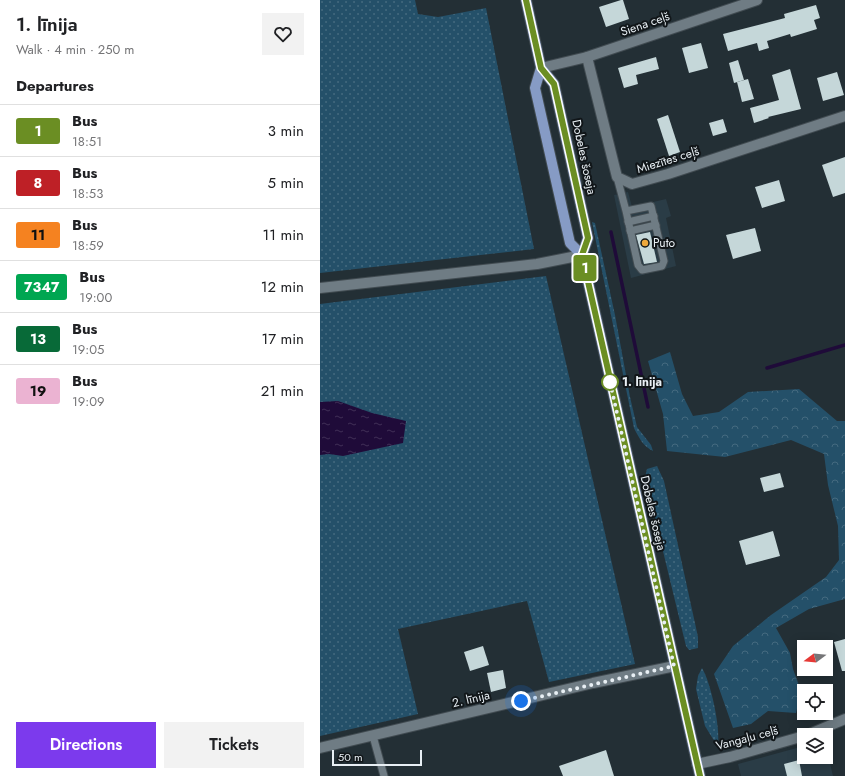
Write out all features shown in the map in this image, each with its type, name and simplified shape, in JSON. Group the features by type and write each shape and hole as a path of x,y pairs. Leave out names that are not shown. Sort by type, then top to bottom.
{"main road":[{"name":"Dobeles šoseja","path":"526,0 541,68 554,84 588,238 582,255 700,776"},
{"name":"Dobeles šoseja","path":"541,68 535,88 570,243 582,255"}],"street":[{"name":"Siena ceļš","path":"541,68 587,57 757,0"},
{"path":"587,57 617,177"},
{"name":"Miezītes ceļš","path":"617,177 632,184 668,174 845,116"},
{"path":"320,288 537,264 582,255"},
{"name":"2. līnija","path":"320,748 674,666"},
{"name":"Vangaļu ceļš","path":"822,728 845,719"},
{"name":"Vangaļu ceļš","path":"697,764 737,755 797,737"}],"lane":[{"path":"617,177 630,231 634,238 638,252 640,262 638,265 642,270 662,266 664,261 659,258 654,234 656,225 651,206 626,211"},
{"path":"628,222 654,216"},
{"path":"630,231 656,225"},
{"path":"373,736 384,776"}],"shaded area":[{"path":"628,192 632,207 666,199 671,216 666,218 676,266 631,278 614,195"},
{"path":"797,748 797,764 830,764 833,776 741,776 738,764"}],"green space":[{"path":"320,0 415,0 418,14 438,17 486,8 534,249 320,273"},
{"path":"592,222 595,223 637,427 651,445 653,451 644,444 634,428"},
{"path":"546,276 635,664 549,682 527,601 398,629 418,714 320,736 320,304"},
{"path":"670,352 682,394 693,416 719,412 748,392 799,389 837,421 845,421 845,599 809,609 776,628 790,653 793,669 798,684 797,684 796,713 768,711 751,724 733,728 714,674 733,646 771,615 826,577 839,560 838,526 828,485 824,454 791,440 725,457 667,451 663,414 648,361"},
{"path":"657,466 664,481 698,637 698,648 689,650 686,646 645,477 647,469"},
{"path":"702,668 709,684 714,705 718,727 718,744 705,726 696,689 698,676"}],"water":[{"path":"338,401 372,413 406,421 403,443 343,456 329,454 320,455 320,402"}],"building":[{"path":"623,0 629,19 606,27 599,7"},
{"path":"816,5 820,18 814,20 817,29 791,37 790,34 767,41 769,48 759,51 757,43 728,51 723,34 785,18 784,14"},
{"path":"701,43 708,68 689,73 682,48"},
{"path":"656,57 659,69 636,75 638,84 624,88 618,68"},
{"path":"738,60 744,80 734,83 729,63"},
{"path":"790,69 801,109 768,117 769,118 754,123 750,108 779,100 772,75"},
{"path":"837,72 844,95 823,101 817,78"},
{"path":"748,79 754,99 742,102 737,82"},
{"path":"668,115 680,152 669,156 657,119"},
{"path":"723,119 727,132 713,136 709,123"},
{"path":"845,157 845,193 833,197 822,165"},
{"path":"779,180 785,201 762,208 755,187"},
{"path":"755,228 761,251 733,259 726,235"},
{"name":"Puto","path":"650,232 657,262 644,264 636,235"},
{"path":"780,473 784,487 764,492 760,478"},
{"path":"773,531 780,556 746,565 739,541"},
{"path":"845,639 845,671 842,671 834,642"},
{"path":"483,646 489,665 470,671 464,652"},
{"path":"503,670 506,688 491,692 487,673"},
{"path":"606,750 614,776 563,776 559,766"},
{"path":"797,761 797,764 800,764 802,776 787,776 784,764"}],"waterway":[{"path":"611,232 648,407"},
{"path":"767,368 845,345"}],"bus line":[{"name":"1","path":"526,0 541,68 554,84 588,238 582,255 629,468 700,776"}],"place":[{"name":"Puto","path":"645,243"},
{"name":"1. līnija","path":"610,382"}],"route":[{"path":"521,701 607,680 674,666 610,382"}]}
